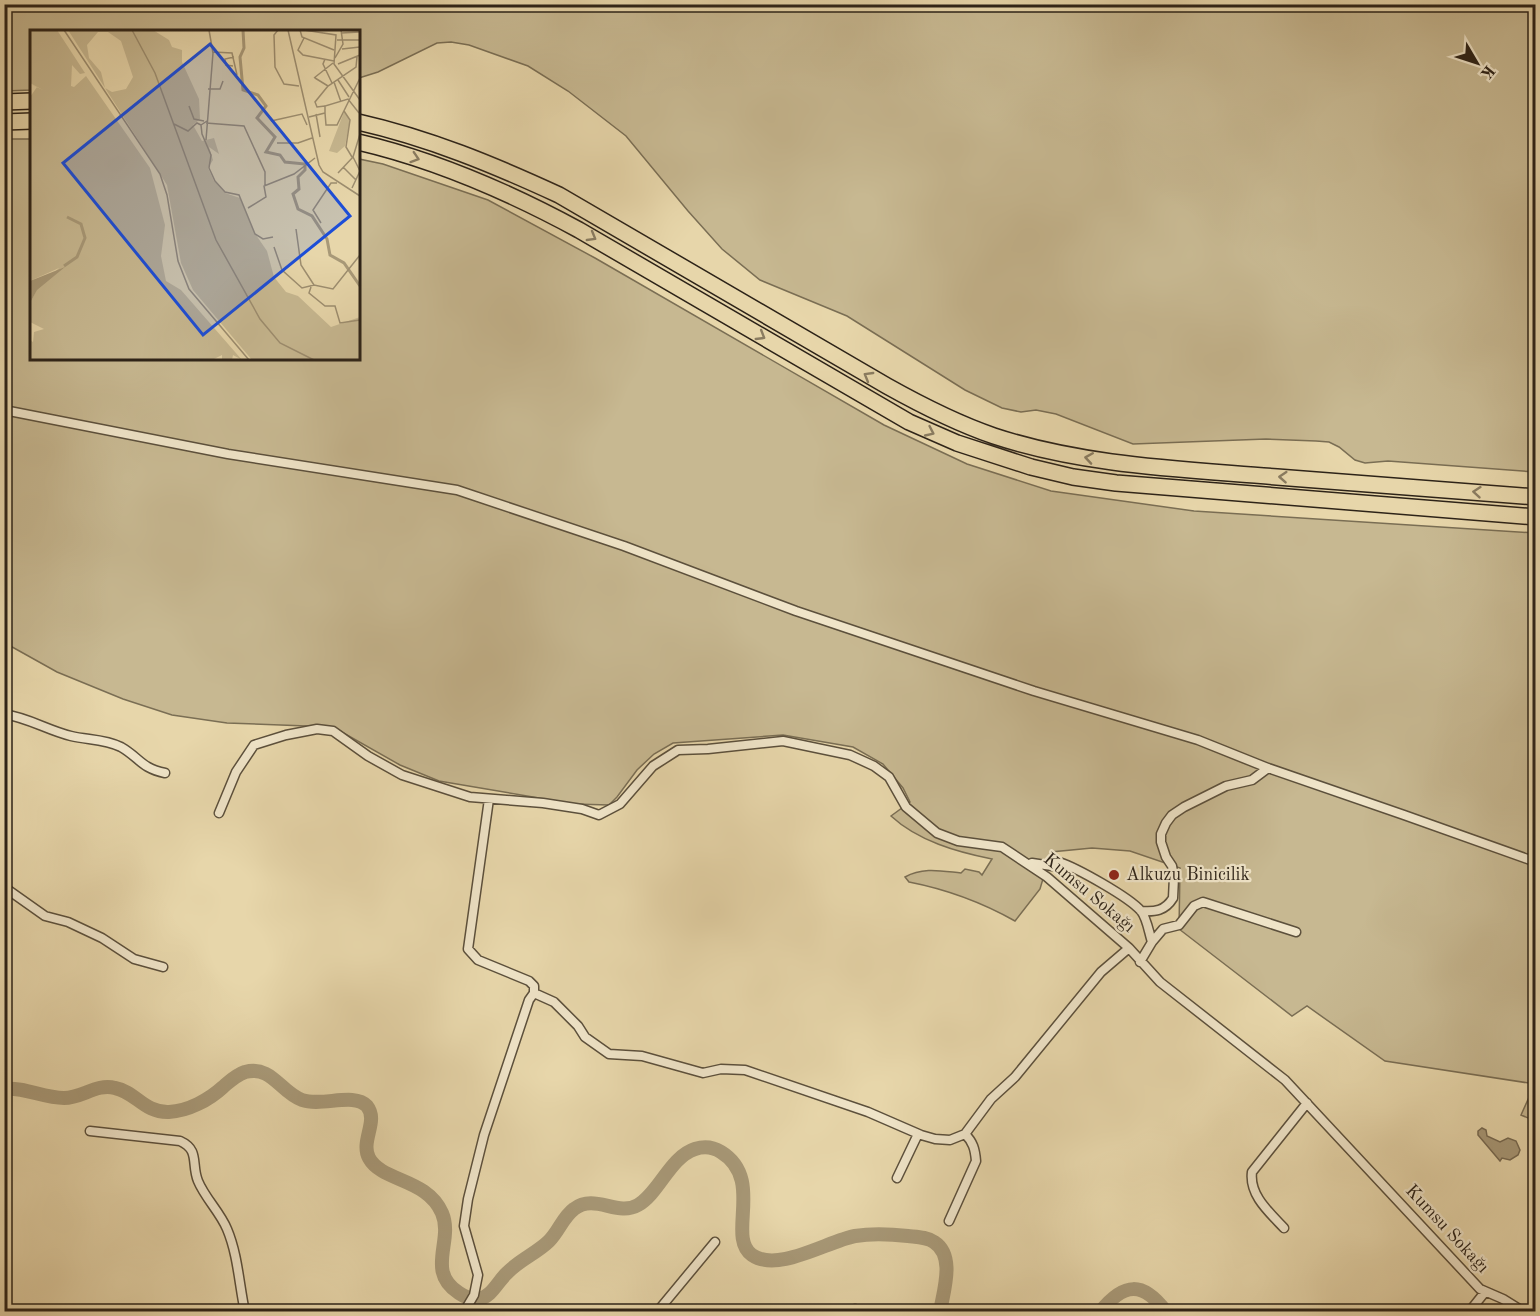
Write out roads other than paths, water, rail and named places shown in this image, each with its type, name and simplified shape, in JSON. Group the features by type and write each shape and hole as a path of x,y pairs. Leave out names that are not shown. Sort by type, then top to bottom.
{"highway":[{"path":"4,102 30,101"},
{"path":"4,122 30,122"},
{"path":"360,123 401,133 463,154 559,195 897,392 940,414 994,435 1050,451 1105,461 1536,497"},
{"path":"360,143 465,175 536,207 587,234 909,422 978,451 1060,474 1116,483 1536,517"}],"street":[{"path":"4,410 228,454 457,490 624,546 807,614 1034,692 1198,740 1268,768 1536,862"},
{"path":"4,714 26,717 47,729 74,737 101,740 122,747 150,770 165,774"},
{"path":"219,813 236,772 254,745 286,735 317,729 333,731 368,756 402,775 470,796 543,803 582,809 599,815 620,804 653,766 678,750 783,741 850,755 874,766 889,777 906,807 937,832 958,841 1002,847 1023,860"},
{"path":"1141,911 1162,910 1173,898 1172,866 1161,842 1161,834 1172,815 1226,786 1252,780 1268,768"},
{"path":"465,1311 474,1295 478,1275 464,1226 468,1199 484,1135 529,1000 534,993 534,986 529,981 478,960 468,949 489,799"},
{"name":"Kumsu Sokağı","path":"1023,860 1038,865 1052,866 1059,862 1070,866 1141,911 1152,942 1140,962"},
{"name":"Kumsu Sokağı","path":"1023,860 1071,897 1128,948 1160,982 1285,1080 1457,1266 1485,1292 1524,1311"},
{"path":"4,887 45,916 68,922 102,938 134,959 163,967"},
{"path":"1152,942 1163,929 1179,925 1194,906 1203,902 1296,932"},
{"path":"534,993 554,1002 578,1026 585,1037 609,1054 642,1056 703,1073 721,1069 745,1070 859,1108 918,1134 950,1140 965,1134 991,1099 1016,1077 1101,972 1128,948"},
{"path":"1284,1228 1266,1209 1255,1192 1251,1180 1252,1172 1307,1103"},
{"path":"90,1131 180,1141 189,1145 193,1151 197,1180 227,1227 238,1268 245,1311"},
{"path":"897,1178 918,1134"},
{"path":"949,1221 976,1161 972,1141 965,1134"},
{"path":"657,1311 715,1242"},
{"path":"1470,1311 1485,1292"}],"waterway":[{"path":"4,1089 64,1098 108,1087 122,1090 153,1109 169,1112 198,1104 233,1078 245,1072 254,1071 269,1076 302,1100 361,1102 367,1106 371,1118 367,1145 369,1158 375,1166 416,1187 435,1202 442,1213 445,1224 442,1255 444,1275 449,1284 459,1293 473,1299 487,1296 512,1268 544,1245 574,1209 590,1203 622,1208 638,1205 652,1192 678,1159 698,1148 712,1148 734,1163 741,1177 742,1235 745,1247 752,1255 763,1260 789,1258 844,1239 868,1234 928,1239 941,1248 945,1256 946,1275 940,1312"},
{"path":"1100,1312 1117,1295 1133,1289 1141,1290 1149,1295 1166,1312"}],"place":[{"name":"Alkuzu Binicilik","path":"1114,875"}]}
